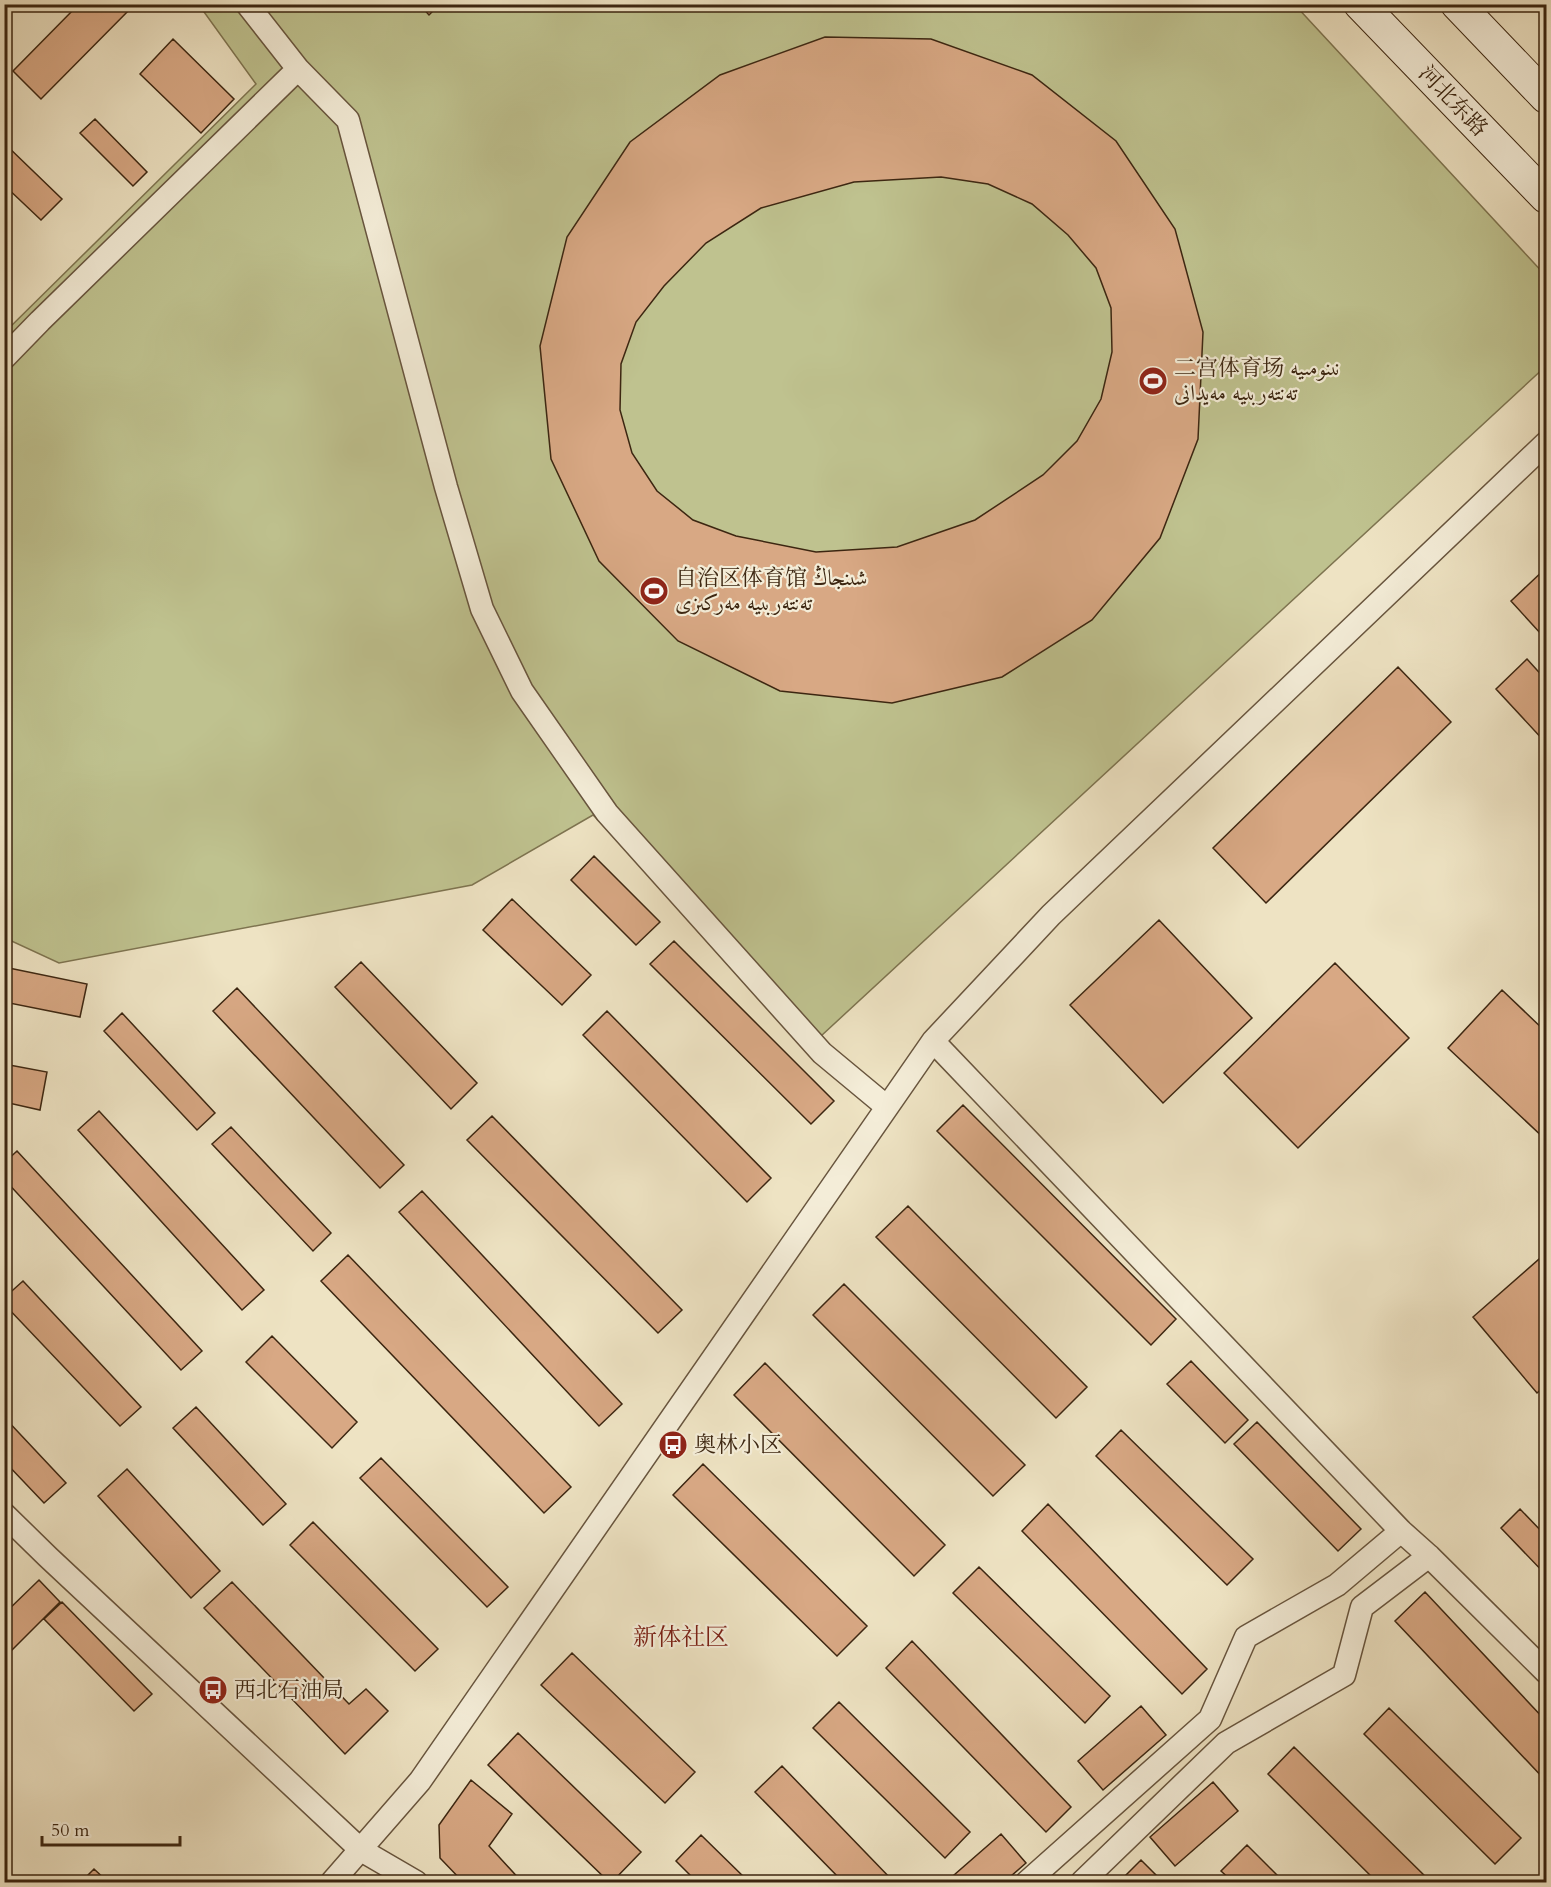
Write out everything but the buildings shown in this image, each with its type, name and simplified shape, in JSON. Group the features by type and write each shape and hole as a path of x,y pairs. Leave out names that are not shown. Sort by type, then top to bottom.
{"main road":[{"name":"河北东路","path":"1360,4 1546,197"},
{"path":"1457,4 1544,90"}],"street":[{"path":"247,4 298,69 348,120 446,487 482,609 522,690 607,813 822,1053 887,1107"},
{"path":"4,358 298,69"},
{"path":"332,1882 420,1781 933,1041 1051,915 1546,443"},
{"path":"933,1041 1401,1531 1546,1672"},
{"path":"4,1514 361,1850 416,1882"},
{"path":"1027,1882 1210,1719 1246,1637 1337,1586 1401,1531"},
{"path":"1082,1882 1227,1743 1344,1675 1362,1607 1429,1556"}],"green space":[{"name":"自治区体育馆 شىنجاڭ تەنتەربىيە مەركىزى","path":"199,5 1295,5 1546,276 1546,366 821,1036 593,815 472,885 59,963 5,938 5,332 256,84"}],"place":[{"name":"二宫体育场 نىنومىيە تەنتەربىيە مەيدانى","path":"1153,381"},
{"name":"自治区体育馆 شىنجاڭ تەنتەربىيە مەركىزى","path":"654,591"},
{"name":"奥林小区","path":"673,1445"},
{"name":"西北石油局","path":"213,1690"}],"district":[{"name":"新体社区","path":"681,1637"}]}
